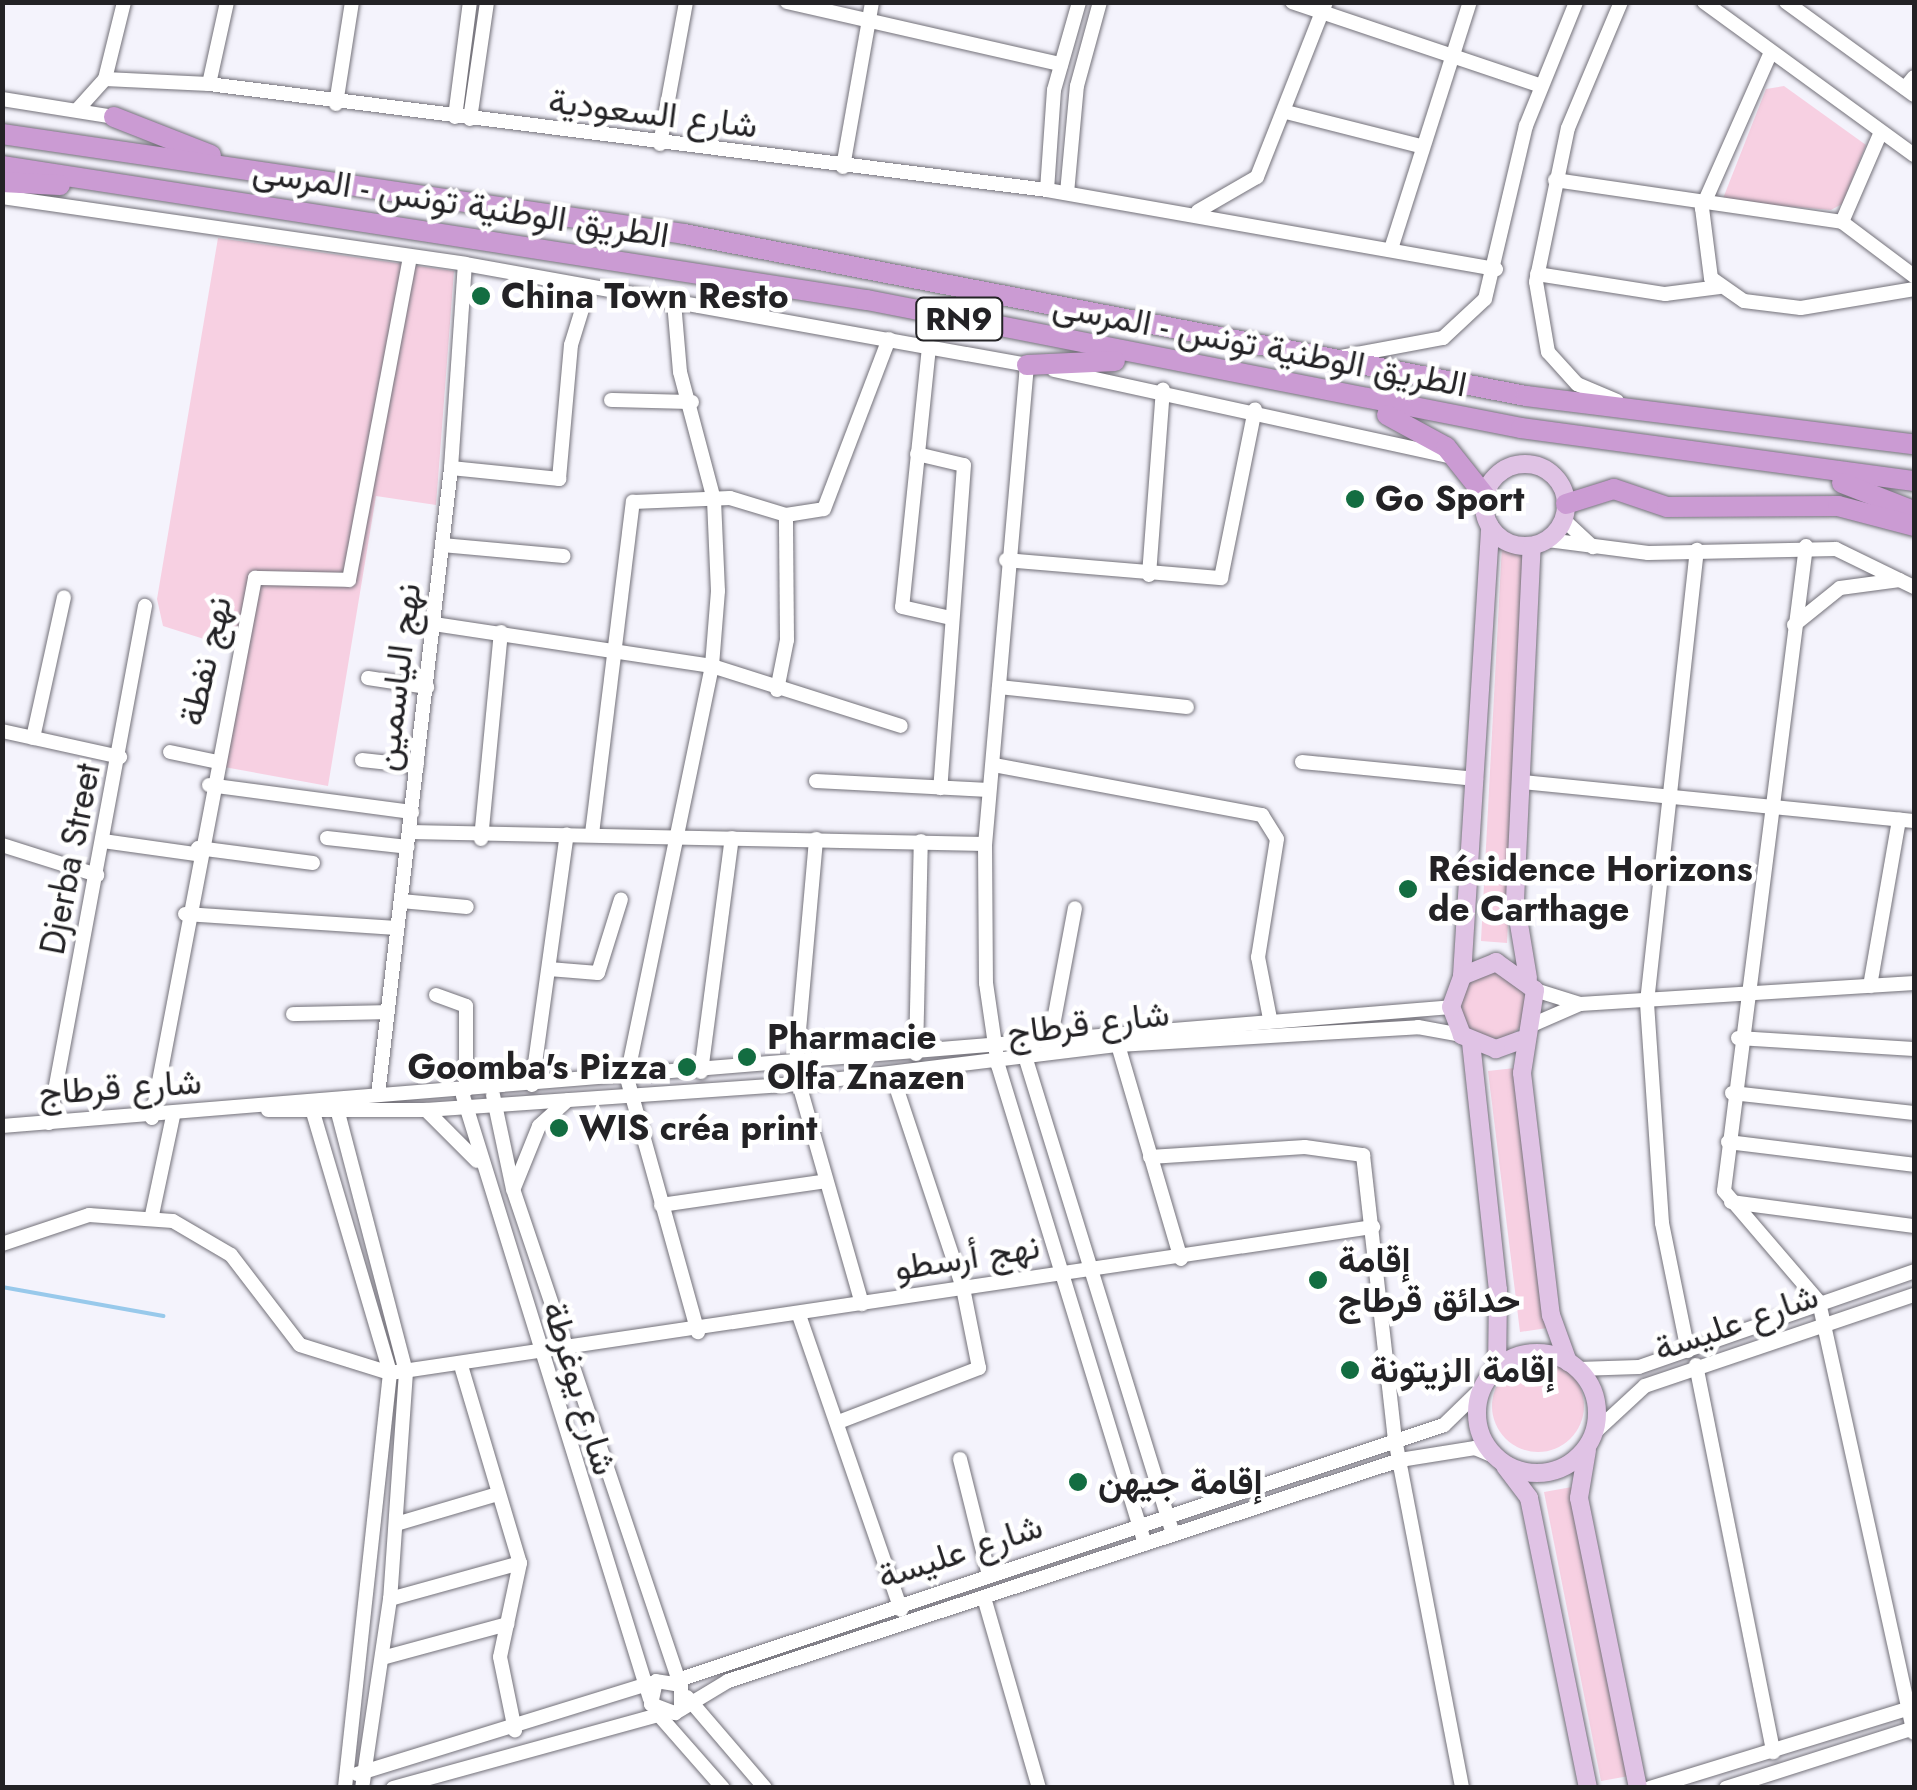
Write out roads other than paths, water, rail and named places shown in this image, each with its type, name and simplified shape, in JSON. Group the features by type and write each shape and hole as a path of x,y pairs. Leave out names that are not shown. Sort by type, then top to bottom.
{"highway":[{"path":"114,117 241,166"},
{"name":"الطريق الوطنية تونس - المرسى","path":"2,134 241,166 684,234 1655,416 1914,444"},
{"name":"الطريق الوطنية تونس - المرسى","path":"2,166 867,300 1264,382 1772,466 1914,481"},
{"path":"2,182 134,186"},
{"path":"1027,365 1173,364"},
{"path":"1264,382 1406,421 1459,460 1485,496"},
{"path":"1772,466 1914,511"},
{"path":"1565,512 1614,490 1667,507 1838,506 1914,526"}],"main road":[{"path":"1466,1038 1496,1049 1521,1040 1534,1024 1531,984 1515,900 1522,782 1540,543 1565,512 1553,475 1534,466 1503,471 1485,496 1490,526 1476,780 1462,976 1450,1007 1466,1038 1498,1290 1497,1368"},
{"path":"1490,526 1540,543"},
{"path":"1462,976 1496,962 1531,984"},
{"path":"1521,1040 1551,1315 1573,1366 1593,1392 1591,1438 1579,1498 1638,1788"},
{"path":"1573,1366 1532,1353 1497,1368 1481,1389 1476,1417 1498,1459 1529,1498 1588,1788"},
{"path":"1498,1459 1542,1473 1591,1438"}],"street":[{"path":"78,109 102,85 124,2"},
{"path":"210,84 227,2"},
{"path":"336,104 352,2"},
{"path":"462,118 470,2"},
{"path":"462,118 487,2"},
{"path":"660,144 686,2"},
{"path":"787,2 1061,64"},
{"path":"842,168 872,2"},
{"path":"1046,190 1061,64 1079,2"},
{"path":"1067,193 1077,86 1100,2"},
{"path":"1292,2 1323,8 1539,85"},
{"path":"1391,250 1449,54 1470,2"},
{"path":"1336,358 1443,338 1477,310 1496,270 1539,85 1576,2"},
{"path":"1621,2 1583,83 1554,180 1537,274 1540,331 1562,372 1655,416"},
{"path":"1704,2 1914,155"},
{"path":"1791,4 1911,87"},
{"path":"1192,213 1257,176 1286,112 1323,8"},
{"path":"1771,52 1702,208 1704,266 1720,287 1744,301 1801,308 1914,289"},
{"name":"شارع السعودية","path":"102,85 210,84 336,104 1046,190 1496,270"},
{"path":"102,85 114,117"},
{"path":"2,99 114,117"},
{"path":"1286,112 1420,146"},
{"path":"1842,222 1882,132"},
{"path":"1554,180 1702,208 1842,222 1914,276"},
{"path":"2,196 465,264 889,339 1255,409 1459,460"},
{"name":"نهج نفطة","path":"152,1118 213,761 255,578 350,580 410,258"},
{"name":"نهج الياسمين","path":"378,1096 451,468 465,264"},
{"path":"1537,274 1665,294 1720,287"},
{"path":"451,468 559,479 571,346 589,287"},
{"path":"674,302 714,500 712,666 672,840 626,1078 698,1332"},
{"path":"592,834 633,502 751,499 786,514 820,511 833,494 889,339"},
{"path":"929,347 903,611 951,618"},
{"path":"1027,365 1006,560 994,764 985,844 994,1044 1145,1544"},
{"path":"1149,574 1163,390"},
{"path":"611,400 692,402"},
{"path":"1006,560 1149,574 1229,571 1255,409"},
{"path":"916,454 964,465 940,788"},
{"path":"1565,512 1593,548"},
{"path":"776,690 787,640 786,514"},
{"path":"1540,543 1593,548 1836,549 1909,584"},
{"path":"442,545 564,556"},
{"path":"1726,1788 1914,1730 1818,1302 1731,1202 1728,1142 1743,994 1806,546"},
{"path":"1696,550 1674,796 1648,1002 1662,1223 1774,1752"},
{"path":"1794,625 1840,588 1909,584"},
{"path":"33,738 64,596"},
{"name":"Djerba Street","path":"49,1123 145,606"},
{"path":"434,624 614,647 712,666 776,690 901,726"},
{"path":"480,839 501,632"},
{"path":"368,678 426,687"},
{"path":"998,687 1187,707"},
{"path":"2,731 120,757"},
{"path":"170,752 213,761"},
{"path":"362,760 417,766"},
{"path":"1302,762 1476,780"},
{"path":"994,764 1262,815 1277,839 1258,957 1270,1019"},
{"path":"816,780 989,790"},
{"path":"1522,782 1907,820 1870,986"},
{"path":"209,785 412,812"},
{"path":"532,1085 568,834"},
{"path":"327,838 480,839 592,834 672,840 985,844"},
{"path":"701,1072 732,838"},
{"path":"796,1064 816,839"},
{"path":"916,1054 922,841"},
{"path":"103,842 314,862"},
{"path":"2,845 97,874"},
{"path":"548,970 598,974 621,900"},
{"path":"401,901 468,907"},
{"path":"1051,1036 1075,908"},
{"path":"185,914 398,928"},
{"path":"1534,1024 1580,1004 1914,983"},
{"path":"1531,984 1580,1004"},
{"name":"شارع يوغرطة","path":"436,995 466,1006 464,1094 538,1355 633,1661 672,1730 724,1788"},
{"name":"شارع قرطاج","path":"493,1094 532,1085 916,1054 1051,1036 1450,1007"},
{"path":"293,1014 386,1012"},
{"name":"شارع قرطاج","path":"2,1126 152,1118 309,1098 493,1094 568,1100 799,1084 998,1064 1118,1045 1418,1027 1466,1038"},
{"path":"1738,1038 1914,1049"},
{"path":"1021,1040 1173,1534"},
{"path":"1118,1045 1181,1259"},
{"path":"842,1421 976,1374 964,1288 892,1075"},
{"path":"799,1084 822,1182 862,1304"},
{"path":"1732,1093 1914,1113"},
{"name":"شارع قرطاج","path":"242,1107 314,1116 426,1110 464,1094"},
{"name":"شارع يوغرطة","path":"493,1094 513,1189 572,1349 666,1652 682,1692 765,1788"},
{"path":"309,1098 390,1374 345,1782 362,1780 610,1700 654,1700 682,1692"},
{"path":"335,1098 406,1372 390,1600 362,1780"},
{"path":"513,1189 539,1126 568,1100"},
{"path":"426,1110 455,1130 488,1179"},
{"path":"152,1215 173,1116"},
{"path":"1728,1142 1914,1165"},
{"path":"1150,1157 1356,1150 1373,1227 1395,1438 1462,1788"},
{"path":"660,1205 822,1182"},
{"path":"1731,1202 1914,1226"},
{"path":"2,1244 58,1221 152,1215 231,1254 300,1345 390,1374"},
{"name":"نهج أرسطو","path":"390,1374 462,1368 800,1318 1060,1272 1181,1259 1373,1227"},
{"name":"شارع عليسة","path":"1591,1438 1632,1394 1692,1358 1818,1302 1914,1272"},
{"name":"شارع عليسة","path":"1573,1366 1624,1371 1692,1358 1914,1296"},
{"path":"800,1318 842,1421 906,1624"},
{"path":"462,1368 520,1563 500,1674 515,1730"},
{"name":"شارع عليسة","path":"682,1692 708,1666 989,1576 1395,1438 1444,1426 1481,1389"},
{"name":"شارع عليسة","path":"682,1692 985,1601 1400,1460 1462,1448 1498,1459"},
{"path":"960,1458 989,1576"},
{"path":"396,1524 498,1494"},
{"path":"390,1600 520,1563"},
{"path":"985,1601 1039,1788"},
{"path":"382,1658 507,1624"},
{"path":"666,1652 688,1672 708,1666"},
{"path":"610,1700 633,1661"},
{"path":"714,1731 711,1706 728,1681"},
{"path":"392,1788 631,1718 654,1700 682,1692"},
{"path":"1650,1788 1912,1708"},
{"path":"631,1718 672,1730"}],"waterway":[{"path":"2,1287 163,1316"}],"place":[{"name":"China Town Resto","path":"481,296"},
{"name":"Go Sport","path":"1355,499"},
{"name":"Résidence Horizons de Carthage","path":"1408,889"},
{"name":"Pharmacie Olfa Znazen","path":"747,1057"},
{"name":"Goomba's Pizza","path":"687,1067"},
{"name":"WIS créa print","path":"559,1128"},
{"name":"إقامة حدائق قرطاج","path":"1318,1280"},
{"name":"إقامة الزيتونة","path":"1350,1370"},
{"name":"إقامة جيهن","path":"1078,1482"}]}
